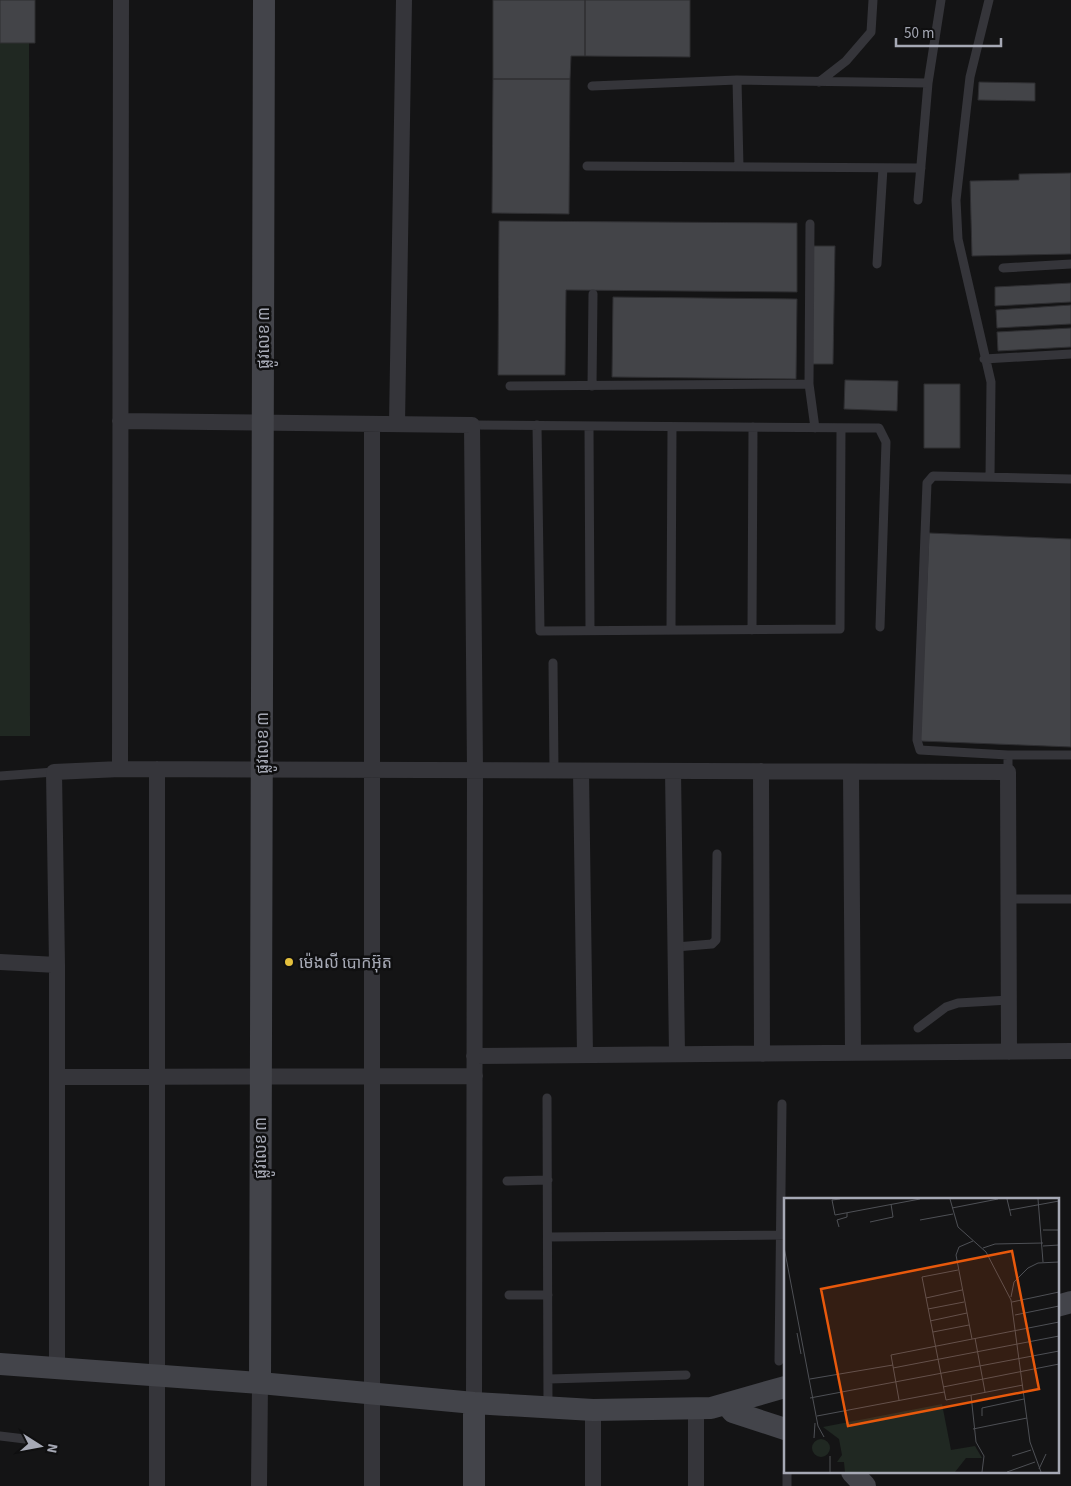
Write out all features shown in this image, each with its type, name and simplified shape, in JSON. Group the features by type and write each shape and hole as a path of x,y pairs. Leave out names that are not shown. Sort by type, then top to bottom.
{"street":[{"path":"120,769 121,0"},
{"name":"ផ្លូវលេខ ៣","path":"259,1486 264,0"},
{"path":"397,424 404,0"},
{"path":"120,421 472,425 475,770 474,1486"},
{"path":"372,424 372,1486"},
{"path":"57,1367 57,965 54,772 120,769 262,769 1008,772 1009,1052"},
{"path":"157,769 157,1486"},
{"path":"581,771 586,1055"},
{"path":"673,771 678,1054"},
{"path":"761,772 762,1054"},
{"path":"851,772 853,1053"},
{"path":"0,962 57,965"},
{"path":"474,1056 1071,1051"},
{"path":"57,1077 474,1076"},
{"path":"1058,1306 1071,1302"},
{"path":"0,1364 260,1383 548,1409 696,1410 727,1405 784,1387"},
{"path":"727,1405 733,1412 784,1429"},
{"path":"593,1410 593,1486"},
{"path":"696,1410 696,1486"},
{"path":"854,1474 865,1486"}],"lane":[{"path":"819,82 846,61 871,32 872,0"},
{"path":"918,200 928,83 941,0"},
{"path":"989,0 970,77 956,200 958,239 990,382 990,476"},
{"path":"737,80 739,167"},
{"path":"592,86 737,80 928,83"},
{"path":"587,166 921,168"},
{"path":"877,264 883,168"},
{"path":"810,224 810,384 815,428"},
{"path":"1003,268 1071,264"},
{"path":"592,386 593,294"},
{"path":"984,359 1071,354"},
{"path":"510,386 810,384"},
{"path":"472,425 879,428 886,442 880,627"},
{"path":"537,425 540,631 840,630 841,428"},
{"path":"589,426 590,630"},
{"path":"671,630 672,427"},
{"path":"752,630 753,427"},
{"path":"1071,479 933,476 927,483 917,740 920,750 1071,755"},
{"path":"553,663 554,770"},
{"path":"1008,754 1008,772"},
{"path":"0,776 54,772"},
{"path":"676,947 712,944 716,940 717,854"},
{"path":"1009,899 1071,899"},
{"path":"918,1028 946,1007 958,1003 1009,1000"},
{"path":"547,1098 548,1409"},
{"path":"779,1360 783,1235 782,1104"},
{"path":"507,1181 548,1180"},
{"path":"548,1237 783,1235"},
{"path":"510,1295 548,1295"},
{"path":"548,1379 686,1375"},
{"path":"0,1436 25,1438"}],"shaded area":[{"path":"0,0 29,0 30,736 0,736"}],"building":[{"path":"0,0 35,0 35,43 0,43"},
{"path":"493,0 585,0 585,56 571,56 570,79 493,79"},
{"path":"585,0 690,0 690,57 585,56"},
{"path":"493,79 570,79 569,214 492,213"},
{"path":"979,82 1035,83 1035,101 978,100"},
{"path":"1071,173 1071,254 972,256 970,181 1019,180 1019,174"},
{"path":"499,221 797,223 797,292 566,290 565,375 498,375"},
{"path":"813,246 835,246 833,364 811,364"},
{"path":"1071,283 1071,302 995,306 995,287"},
{"path":"613,297 797,299 796,379 612,377"},
{"path":"1071,305 1071,324 997,328 996,310"},
{"path":"1071,328 1071,347 998,351 997,332"},
{"path":"845,380 898,381 897,411 844,409"},
{"path":"924,384 960,384 960,448 924,448"},
{"path":"929,533 1071,539 1071,747 920,741"}],"place":[{"name":"ម៉េងលី បោកអ៊ុត","path":"289,962"}]}
